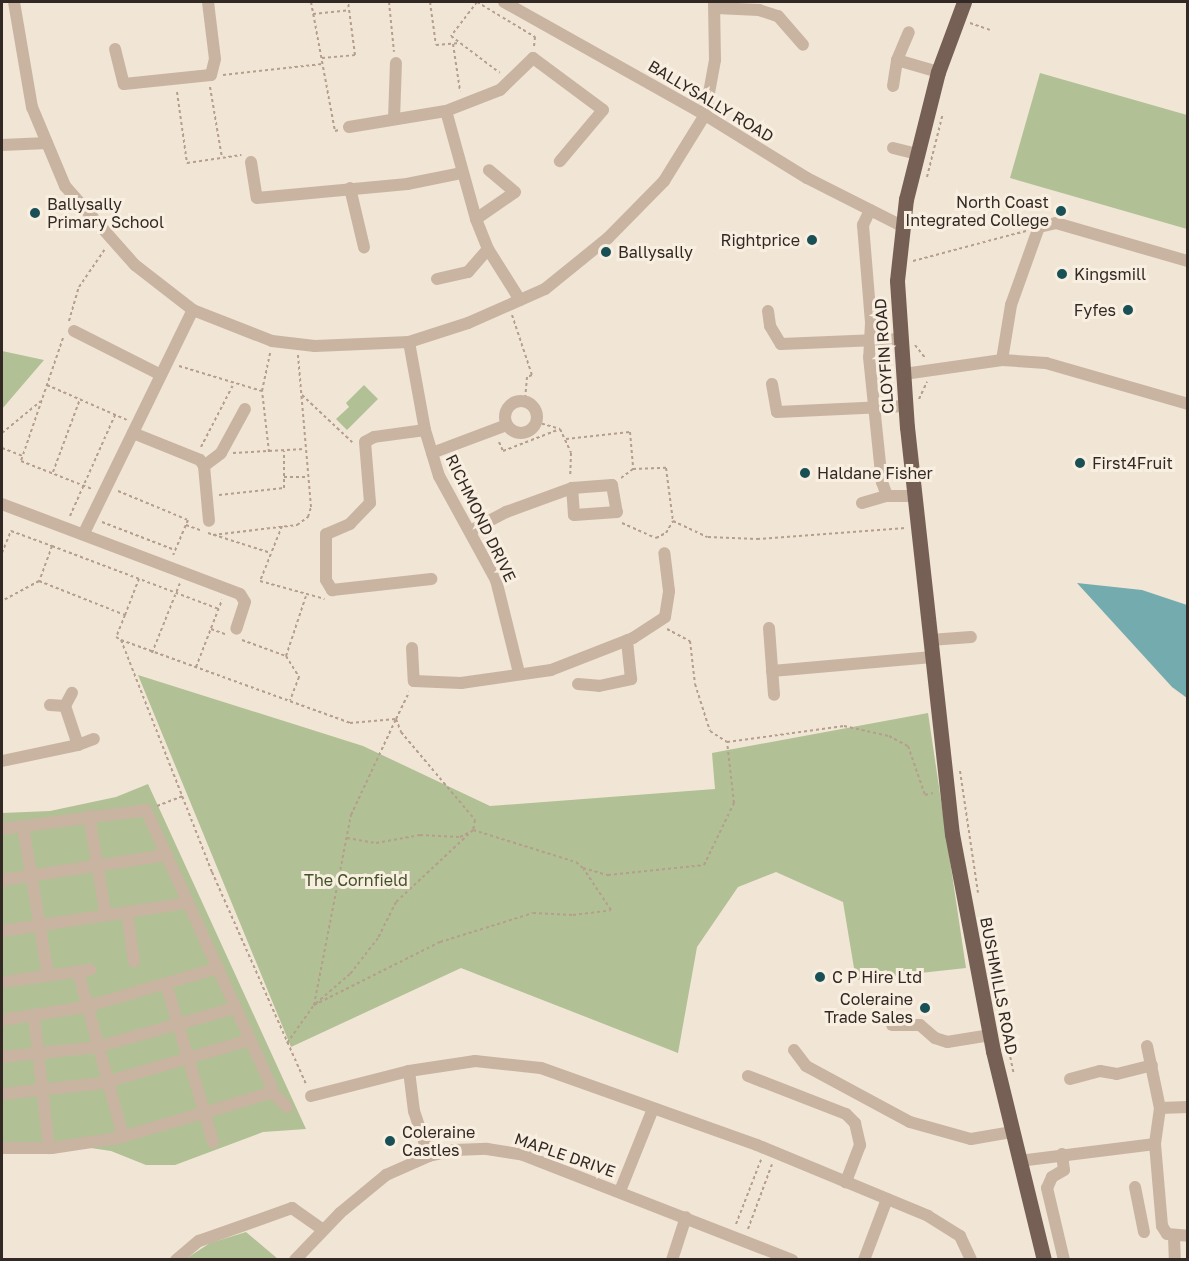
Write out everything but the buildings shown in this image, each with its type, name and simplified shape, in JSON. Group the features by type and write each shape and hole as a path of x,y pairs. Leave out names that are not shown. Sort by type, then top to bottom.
{"main road":[{"name":"CLOYFIN ROAD","path":"939,716 906,406 897,281 902,226 917,154 938,72 964,2"},
{"name":"BUSHMILLS ROAD","path":"939,716 952,834 990,1035 1018,1161 1044,1260"}],"street":[{"path":"14,2 32,107 65,186 135,265 193,310 272,341 297,345 409,342 468,323 545,289 608,238 664,181 705,115 715,60 715,5 759,10 778,16 803,45"},
{"path":"116,49 124,84 210,75 215,59 208,2"},
{"name":"BALLYSALLY ROAD","path":"504,2 705,115 807,178 902,226"},
{"path":"893,86 897,60 909,32"},
{"path":"349,127 446,111 463,106 500,90 533,58 603,110 560,161"},
{"path":"897,60 938,72"},
{"path":"394,119 396,63"},
{"path":"446,111 461,173 476,219 514,303"},
{"path":"2,145 47,143"},
{"path":"893,148 917,154"},
{"path":"251,162 257,198 298,197 350,188 407,184 461,173"},
{"path":"476,219 515,192 489,170"},
{"path":"350,188 364,247"},
{"path":"870,210 863,225 874,408 887,496"},
{"path":"1002,360 1011,304 1039,227 1056,223 1188,261"},
{"path":"437,279 468,272 488,249"},
{"path":"84,533 193,310"},
{"path":"768,310 770,326 781,344 901,339"},
{"path":"68,331 161,375"},
{"name":"RICHMOND DRIVE","path":"409,342 425,430 439,476 496,580 519,673"},
{"path":"904,374 1002,360 1046,363 1188,404"},
{"path":"772,384 777,412 906,406"},
{"path":"432,453 501,427 525,433 536,422 534,407 525,401 510,405 501,427"},
{"path":"200,462 221,453 245,409"},
{"path":"135,429 200,462"},
{"path":"425,430 374,437 365,442 370,503 350,524 326,534 327,580 332,590 430,579"},
{"path":"200,462 209,521"},
{"path":"470,531 506,512 572,488 612,485 617,512 574,515 572,488"},
{"path":"862,503 887,496 915,496"},
{"path":"2,504 84,533 240,594 245,602 236,629"},
{"path":"412,648 414,681 461,684 519,673 551,670 627,640 665,617 669,591 664,553"},
{"path":"769,628 774,695"},
{"path":"930,640 971,637"},
{"path":"578,684 599,686 631,679 627,640"},
{"path":"772,671 932,657"},
{"path":"72,693 65,706 78,745"},
{"path":"50,705 65,706"},
{"path":"2,761 94,740"},
{"path":"2,829 146,810 250,1040 270,1090 287,1107"},
{"path":"89,816 106,916"},
{"path":"23,826 48,975"},
{"path":"2,880 167,855"},
{"path":"2,931 188,903"},
{"path":"127,912 134,961"},
{"path":"2,1020 34,1017 85,1007 218,968"},
{"path":"2,982 84,970 85,1007 123,1137"},
{"path":"166,984 213,1142"},
{"path":"2,1057 97,1047 235,1008"},
{"path":"34,1017 49,1148"},
{"path":"892,1025 920,1025 935,1038 947,1042 990,1035"},
{"path":"2,1094 107,1081 250,1040"},
{"path":"1147,1046 1160,1108 1155,1144 1162,1220 1167,1234 1188,1236"},
{"path":"794,1050 806,1066 910,1122 971,1139 1012,1132"},
{"path":"311,1096 409,1071 476,1061 541,1068 771,1151 947,1225 960,1236 971,1260"},
{"path":"1070,1078 1100,1071 1117,1074 1152,1065"},
{"path":"409,1071 414,1111 429,1156"},
{"path":"748,1076 850,1118 861,1136 846,1182"},
{"path":"2,1148 49,1148 123,1137 270,1094 270,1090"},
{"path":"1160,1108 1188,1107"},
{"name":"MAPLE DRIVE","path":"620,1191 653,1109"},
{"path":"1018,1161 1155,1144"},
{"name":"MAPLE DRIVE","path":"296,1260 323,1230 386,1175 429,1156 454,1150 487,1149 523,1155 620,1191 788,1259"},
{"path":"1062,1154 1064,1170 1052,1177 1047,1188 1064,1260"},
{"path":"1135,1187 1143,1226 1162,1220"},
{"path":"864,1260 887,1199"},
{"path":"176,1260 199,1241 292,1208 323,1230"},
{"path":"672,1260 686,1217"},
{"path":"1174,1236 1176,1260"}],"path":[{"path":"311,2 335,131 349,127"},
{"path":"321,58 355,55 348,2"},
{"path":"389,2 396,63"},
{"path":"430,2 436,45 460,43"},
{"path":"509,80 451,36 477,2 535,37 533,58"},
{"path":"314,14 349,10"},
{"path":"957,18 990,30"},
{"path":"453,44 463,106"},
{"path":"222,158 210,75 322,64"},
{"path":"175,80 187,163 247,154 251,162"},
{"path":"913,261 1039,227"},
{"path":"112,239 80,287 68,331 21,461 83,486 105,490 188,520 169,566"},
{"path":"514,303 532,375 527,377 525,401"},
{"path":"269,452 262,391 272,341"},
{"path":"213,535 297,525 308,517 308,477 297,345"},
{"path":"168,361 262,391"},
{"path":"200,462 234,383"},
{"path":"47,385 115,415 135,429"},
{"path":"302,395 367,456"},
{"path":"53,472 80,399"},
{"path":"2,433 42,400"},
{"path":"65,527 115,415"},
{"path":"536,422 560,429 571,453 572,488"},
{"path":"501,427 503,451 560,429"},
{"path":"565,439 630,432 633,469"},
{"path":"2,454 3,449 23,456"},
{"path":"221,453 306,449"},
{"path":"207,497 284,488 284,451"},
{"path":"612,485 633,469 666,468 673,521 666,533 656,538 621,522 617,512"},
{"path":"284,477 308,477"},
{"path":"91,518 175,550"},
{"path":"673,521 693,533 717,538 757,539 918,527"},
{"path":"186,525 271,553"},
{"path":"282,526 260,581 323,602 332,590"},
{"path":"2,553 10,531 219,609"},
{"path":"2,602 39,581 52,546"},
{"path":"152,653 185,572"},
{"path":"139,579 116,637 121,640 350,723 396,718"},
{"path":"39,581 126,615"},
{"path":"196,667 226,589"},
{"path":"286,656 306,596"},
{"path":"656,623 690,641 695,684 710,731 727,742 844,726 889,736 908,746 925,795 933,795 933,784"},
{"path":"211,629 286,656 299,677 290,701"},
{"path":"121,640 183,796 311,1096"},
{"path":"314,1005 351,815 414,681"},
{"path":"287,1043 314,1005 350,974 378,939 396,902 473,830 476,820 401,732 396,718"},
{"path":"584,868 608,875 704,866 734,803 727,742"},
{"path":"146,810 183,796"},
{"path":"314,1005 440,942 533,913 573,915 611,910 584,868 576,862 473,830 460,837 420,835 376,843 346,838"},
{"path":"738,1238 748,1193 771,1151"},
{"path":"738,1238 760,1197 771,1151"}],"green space":[{"path":"1040,73 1187,115 1187,229 1010,178"},
{"path":"2,351 44,360 2,409"},
{"path":"364,385 378,399 347,430 336,419 349,407 346,403"},
{"name":"The Cornfield","path":"138,675 363,746 490,806 715,789 712,753 928,713 966,968 856,980 843,902 776,872 738,887 697,947 678,1053 461,968 291,1047"},
{"path":"148,784 306,1129 263,1132 175,1165 146,1165 111,1151 64,1144 2,1148 2,813 50,811 116,797"},
{"path":"246,1232 278,1259 184,1260 210,1243"}],"water":[{"path":"1077,583 1142,590 1187,605 1187,698 1172,687"}],"place":[{"name":"North Coast Integrated College","path":"1061,211"},
{"name":"Ballysally Primary School","path":"35,213"},
{"name":"Rightprice","path":"812,240"},
{"name":"Ballysally","path":"606,252"},
{"name":"Kingsmill","path":"1062,274"},
{"name":"Fyfes","path":"1128,310"},
{"name":"First4Fruit","path":"1080,463"},
{"name":"Haldane Fisher","path":"805,473"},
{"name":"C P Hire Ltd","path":"820,977"},
{"name":"Coleraine Trade Sales","path":"925,1008"},
{"name":"Coleraine Castles","path":"390,1141"}]}
